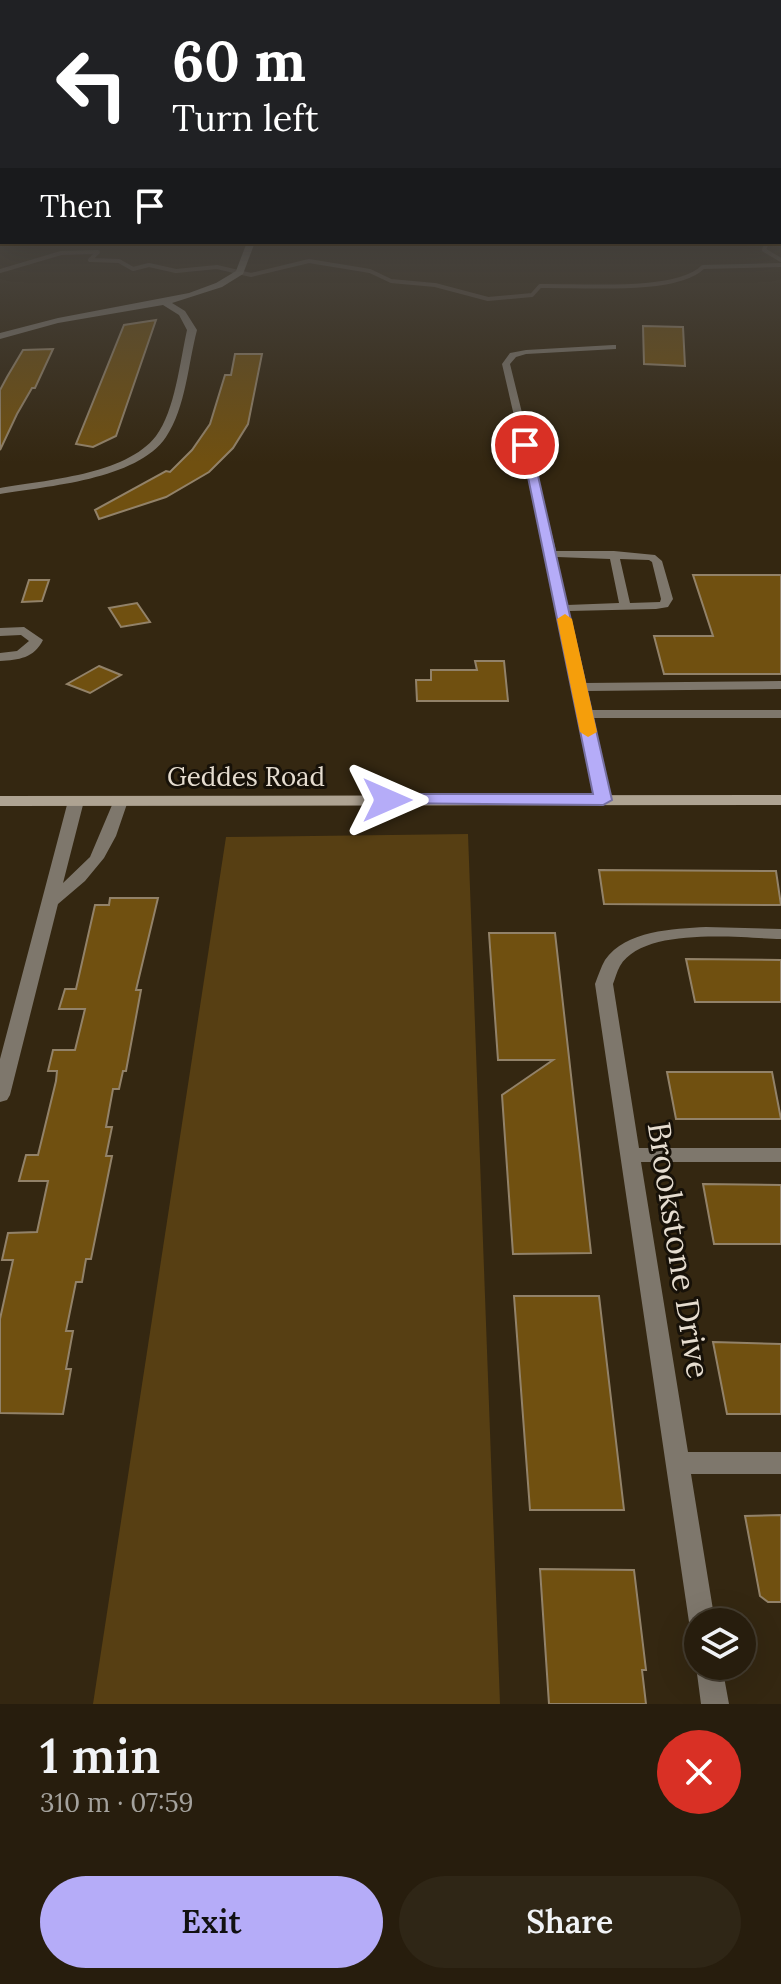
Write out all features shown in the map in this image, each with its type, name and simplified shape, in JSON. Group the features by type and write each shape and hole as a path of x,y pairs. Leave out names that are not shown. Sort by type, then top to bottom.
{"main road":[{"name":"Geddes Road","path":"0,801 781,800"}],"street":[{"path":"0,336 50,320 141,305"},
{"path":"0,491 104,470 140,456 155,446 166,429 192,330 182,313 168,305"},
{"path":"0,632 24,631 36,640 29,651 0,657"},
{"path":"0,1095 76,801"},
{"path":"51,901 93,867 103,853 120,801"},
{"name":"Brookstone Drive","path":"700,1608 604,984 606,973 626,949 645,940 678,934 781,934"},
{"path":"630,1155 781,1155"},
{"path":"677,1463 781,1463"},
{"path":"711,1680 715,1704"}],"lane":[{"path":"603,800 551,554 506,364 513,355 526,352 613,347"},
{"path":"551,554 639,554 657,561 667,599 664,605 562,608"},
{"path":"614,554 625,607"},
{"path":"579,687 781,685"},
{"path":"585,714 781,714"}],"shaded area":[{"path":"468,834 500,1704 93,1704 226,837"}],"building":[{"path":"156,320 116,436 93,447 76,444 124,325"},
{"path":"643,326 683,327 685,366 644,364"},
{"path":"53,349 0,450 0,390 23,350"},
{"path":"235,354 262,354 248,424 233,448 209,472 166,497 99,519 95,510 166,471 170,472 192,450 210,424 225,375 231,375"},
{"path":"693,575 781,575 781,674 664,674 654,636 713,636"},
{"path":"29,580 49,580 42,601 22,602"},
{"path":"137,603 150,622 121,627 109,608"},
{"path":"475,661 504,661 508,701 417,701 416,680 431,680 431,670 477,670"},
{"path":"99,666 121,675 90,693 67,684"},
{"path":"599,870 776,871 781,905 604,904"},
{"path":"110,898 158,898 136,990 141,990 126,1071 123,1071 119,1089 113,1089 106,1127 112,1127 106,1156 112,1156 91,1259 86,1259 82,1282 76,1282 66,1331 73,1331 66,1369 71,1369 63,1414 0,1413 0,1319 13,1260 2,1260 8,1233 37,1232 48,1181 19,1181 26,1155 38,1155 56,1081 57,1071 48,1071 53,1050 75,1050 85,1009 59,1009 65,989 76,989 95,905 109,905"},
{"path":"489,933 555,933 591,1253 513,1254 502,1095 553,1060 498,1060"},
{"path":"686,959 781,960 781,1002 695,1002"},
{"path":"667,1072 772,1072 781,1119 676,1119"},
{"path":"703,1184 781,1185 781,1244 714,1244"},
{"path":"514,1296 599,1296 624,1510 530,1510"},
{"path":"713,1342 781,1344 781,1414 727,1414"},
{"path":"781,1515 781,1602 768,1602 760,1596 745,1516"},
{"path":"540,1569 634,1570 646,1670 642,1670 646,1704 549,1704"}],"slow traffic":[{"path":"565,619 588,732"}],"route":[{"path":"387,800 603,800 525,445"}]}
